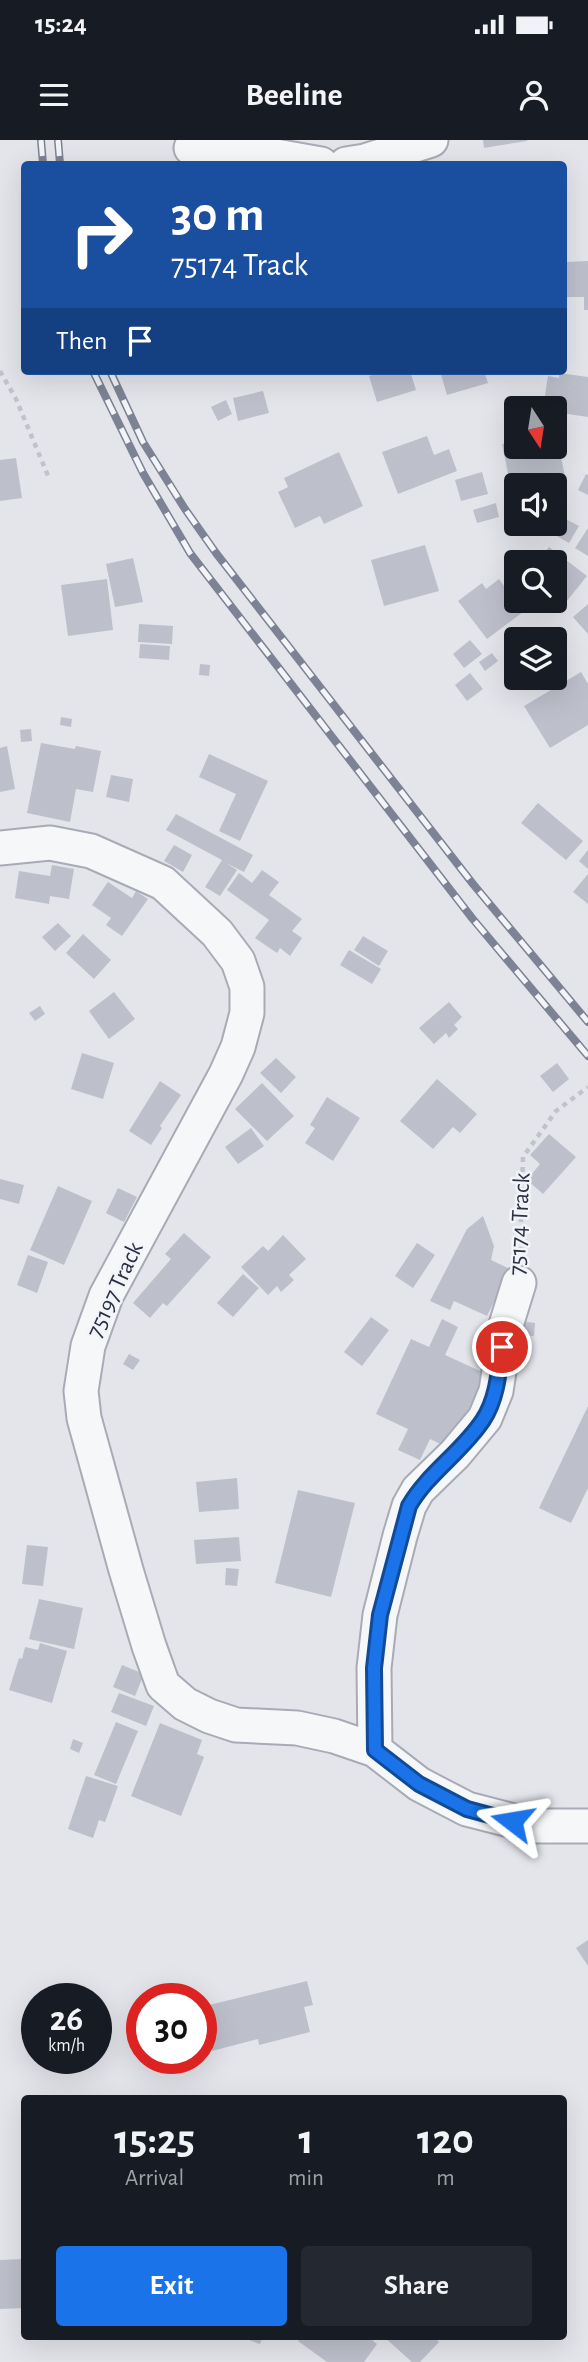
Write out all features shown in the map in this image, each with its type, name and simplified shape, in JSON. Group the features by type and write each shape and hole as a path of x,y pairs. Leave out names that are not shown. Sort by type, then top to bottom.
{"street":[{"path":"365,161 431,140"},
{"path":"190,151 236,149 304,161"},
{"name":"75197 Track","path":"0,848 50,843 91,851 138,870 163,883 217,933 238,961 247,987 247,1013 238,1048 106,1296 88,1346 81,1391 84,1418 126,1570 163,1685 185,1704 209,1717 236,1725 297,1728 334,1736 375,1750"},
{"name":"75174 Track","path":"375,1750 374,1668 380,1615 406,1516 418,1490 468,1440 485,1418 496,1391 506,1325 519,1283"},
{"path":"375,1750 419,1784 467,1809 533,1826 588,1826"}],"path":[{"path":"0,371 16,399 50,478"},
{"name":"75174 Track","path":"519,1283 523,1157 556,1111 588,1087"}],"building":[{"path":"483,140 527,140 527,141 484,148"},
{"path":"588,261 588,310 584,310 584,297 567,297 567,262"},
{"path":"567,374 588,377 588,417 567,414 567,396 545,396 548,376 559,378 559,375"},
{"path":"411,375 416,390 377,402 369,376"},
{"path":"441,375 485,375 488,383 447,395"},
{"path":"263,391 269,413 238,421 233,398"},
{"path":"226,400 232,414 218,421 211,407"},
{"path":"427,436 434,455 449,449 457,471 398,494 382,452"},
{"path":"339,452 363,506 324,524 320,516 295,528 278,492 288,487 284,478"},
{"path":"16,458 22,498 0,501 0,460"},
{"path":"505,459 561,459 564,473 508,473"},
{"path":"482,472 488,494 461,501 455,480"},
{"path":"586,474 588,475 588,495 578,490"},
{"path":"496,503 499,517 477,523 473,510"},
{"path":"567,520 579,526 569,543 556,536 567,536"},
{"path":"588,528 588,556 575,548"},
{"path":"425,545 439,591 384,606 371,560"},
{"path":"133,558 143,602 115,607 106,564"},
{"path":"567,561 587,576 567,601"},
{"path":"107,579 113,630 68,636 61,585"},
{"path":"499,579 504,586 504,613 522,613 487,639 458,601 482,583 486,589"},
{"path":"588,604 588,634 573,617"},
{"path":"139,624 173,626 172,644 138,642"},
{"path":"470,640 482,654 464,668 453,654"},
{"path":"140,644 170,646 169,660 139,658"},
{"path":"492,653 498,661 485,671 479,662"},
{"path":"200,664 210,665 209,676 199,675"},
{"path":"581,672 588,684 588,725 550,748 524,706 551,690 567,690 567,680"},
{"path":"470,673 483,689 467,701 455,685"},
{"path":"61,717 72,719 71,727 60,725"},
{"path":"31,729 32,741 21,742 20,730"},
{"path":"41,743 101,751 93,792 76,789 70,822 27,813"},
{"path":"7,746 15,789 0,792 0,748"},
{"path":"209,754 268,781 240,841 219,831 236,794 199,777"},
{"path":"111,775 133,779 129,802 106,797"},
{"path":"538,803 583,841 566,860 521,823"},
{"path":"176,814 253,855 244,872 226,863 237,870 220,896 205,887 222,860 166,830"},
{"path":"174,845 192,855 183,872 164,861"},
{"path":"588,850 588,869 579,861"},
{"path":"52,865 74,869 69,899 50,896 49,904 15,898 19,871 50,876"},
{"path":"262,870 279,882 269,895 302,919 292,931 302,938 290,956 280,948 277,953 255,938 269,920 227,890 239,873 252,883"},
{"path":"588,874 588,904 573,892"},
{"path":"108,882 132,898 136,891 148,899 122,936 106,925 111,918 92,905"},
{"path":"58,923 71,936 55,951 42,937"},
{"path":"83,934 111,960 94,979 66,953"},
{"path":"363,936 388,951 379,966 354,950"},
{"path":"349,950 381,969 372,984 340,965"},
{"path":"114,992 135,1019 109,1039 89,1011"},
{"path":"449,1002 462,1017 454,1025 458,1029 449,1038 446,1033 434,1044 419,1028"},
{"path":"40,1006 45,1014 35,1021 29,1013"},
{"path":"82,1053 114,1063 103,1099 71,1089"},
{"path":"276,1058 296,1077 281,1093 260,1073"},
{"path":"557,1063 569,1079 553,1092 540,1076"},
{"path":"437,1079 477,1114 460,1133 453,1127 433,1149 400,1121"},
{"path":"160,1081 181,1095 151,1145 129,1131"},
{"path":"262,1083 294,1116 267,1141 235,1109"},
{"path":"327,1097 360,1118 333,1161 305,1143 315,1128 310,1125"},
{"path":"251,1128 264,1146 238,1164 225,1147"},
{"path":"549,1134 576,1157 543,1194 527,1180 540,1164 530,1155"},
{"path":"0,1179 24,1185 19,1204 0,1199"},
{"path":"58,1186 92,1201 64,1265 30,1250"},
{"path":"118,1188 137,1197 124,1222 106,1213"},
{"path":"483,1216 494,1246 491,1260 510,1269 487,1316 454,1301 450,1310 430,1301 467,1229"},
{"path":"184,1233 211,1257 167,1306 163,1303 150,1318 133,1303 171,1259 165,1254"},
{"path":"283,1235 306,1259 289,1275 294,1280 281,1292 277,1286 268,1295 241,1267 263,1246 268,1251"},
{"path":"417,1243 435,1255 413,1288 395,1276"},
{"path":"28,1255 48,1262 37,1293 17,1285"},
{"path":"243,1274 259,1288 233,1317 217,1303"},
{"path":"371,1317 389,1330 362,1366 344,1352"},
{"path":"442,1319 458,1327 445,1355 489,1375 453,1450 430,1439 420,1460 398,1450 408,1429 376,1414 411,1339 429,1347"},
{"path":"521,1321 535,1323 534,1336 519,1335"},
{"path":"129,1354 140,1360 133,1370 123,1364"},
{"path":"588,1406 588,1488 571,1523 539,1508"},
{"path":"237,1478 239,1509 199,1512 196,1482"},
{"path":"298,1490 355,1503 331,1597 275,1583"},
{"path":"239,1537 241,1561 196,1564 194,1540"},
{"path":"27,1545 48,1547 43,1586 22,1584"},
{"path":"226,1568 239,1569 237,1586 225,1585"},
{"path":"39,1599 83,1608 74,1649 29,1639"},
{"path":"40,1643 67,1651 52,1703 9,1690 25,1647 38,1650"},
{"path":"122,1665 144,1674 135,1696 113,1687"},
{"path":"119,1693 154,1706 146,1726 111,1712"},
{"path":"116,1722 138,1731 116,1784 94,1775"},
{"path":"160,1723 202,1740 197,1754 204,1757 181,1816 131,1796"},
{"path":"73,1739 83,1743 79,1753 70,1749"},
{"path":"86,1776 118,1786 105,1822 99,1820 93,1838 68,1829"},
{"path":"588,1940 588,1966 576,1948"},
{"path":"307,1981 313,2005 304,2007 310,2032 259,2045 258,2039 217,2050 217,2003"},
{"path":"21,2259 21,2308 0,2309 0,2260"},
{"path":"372,2340 377,2344 364,2362 327,2362 298,2341"},
{"path":"387,2340 439,2342 420,2362 412,2362"}],"railway":[{"path":"41,140 43,161"},
{"path":"58,140 60,161"},
{"path":"95,375 143,473 190,553 472,918 588,1056"},
{"path":"112,375 143,442 216,553 473,884 588,1022"}],"route":[{"path":"502,1347 496,1391 485,1418 455,1454 418,1490 409,1506 380,1615 374,1668 375,1750 419,1784 467,1809 512,1821"}]}
